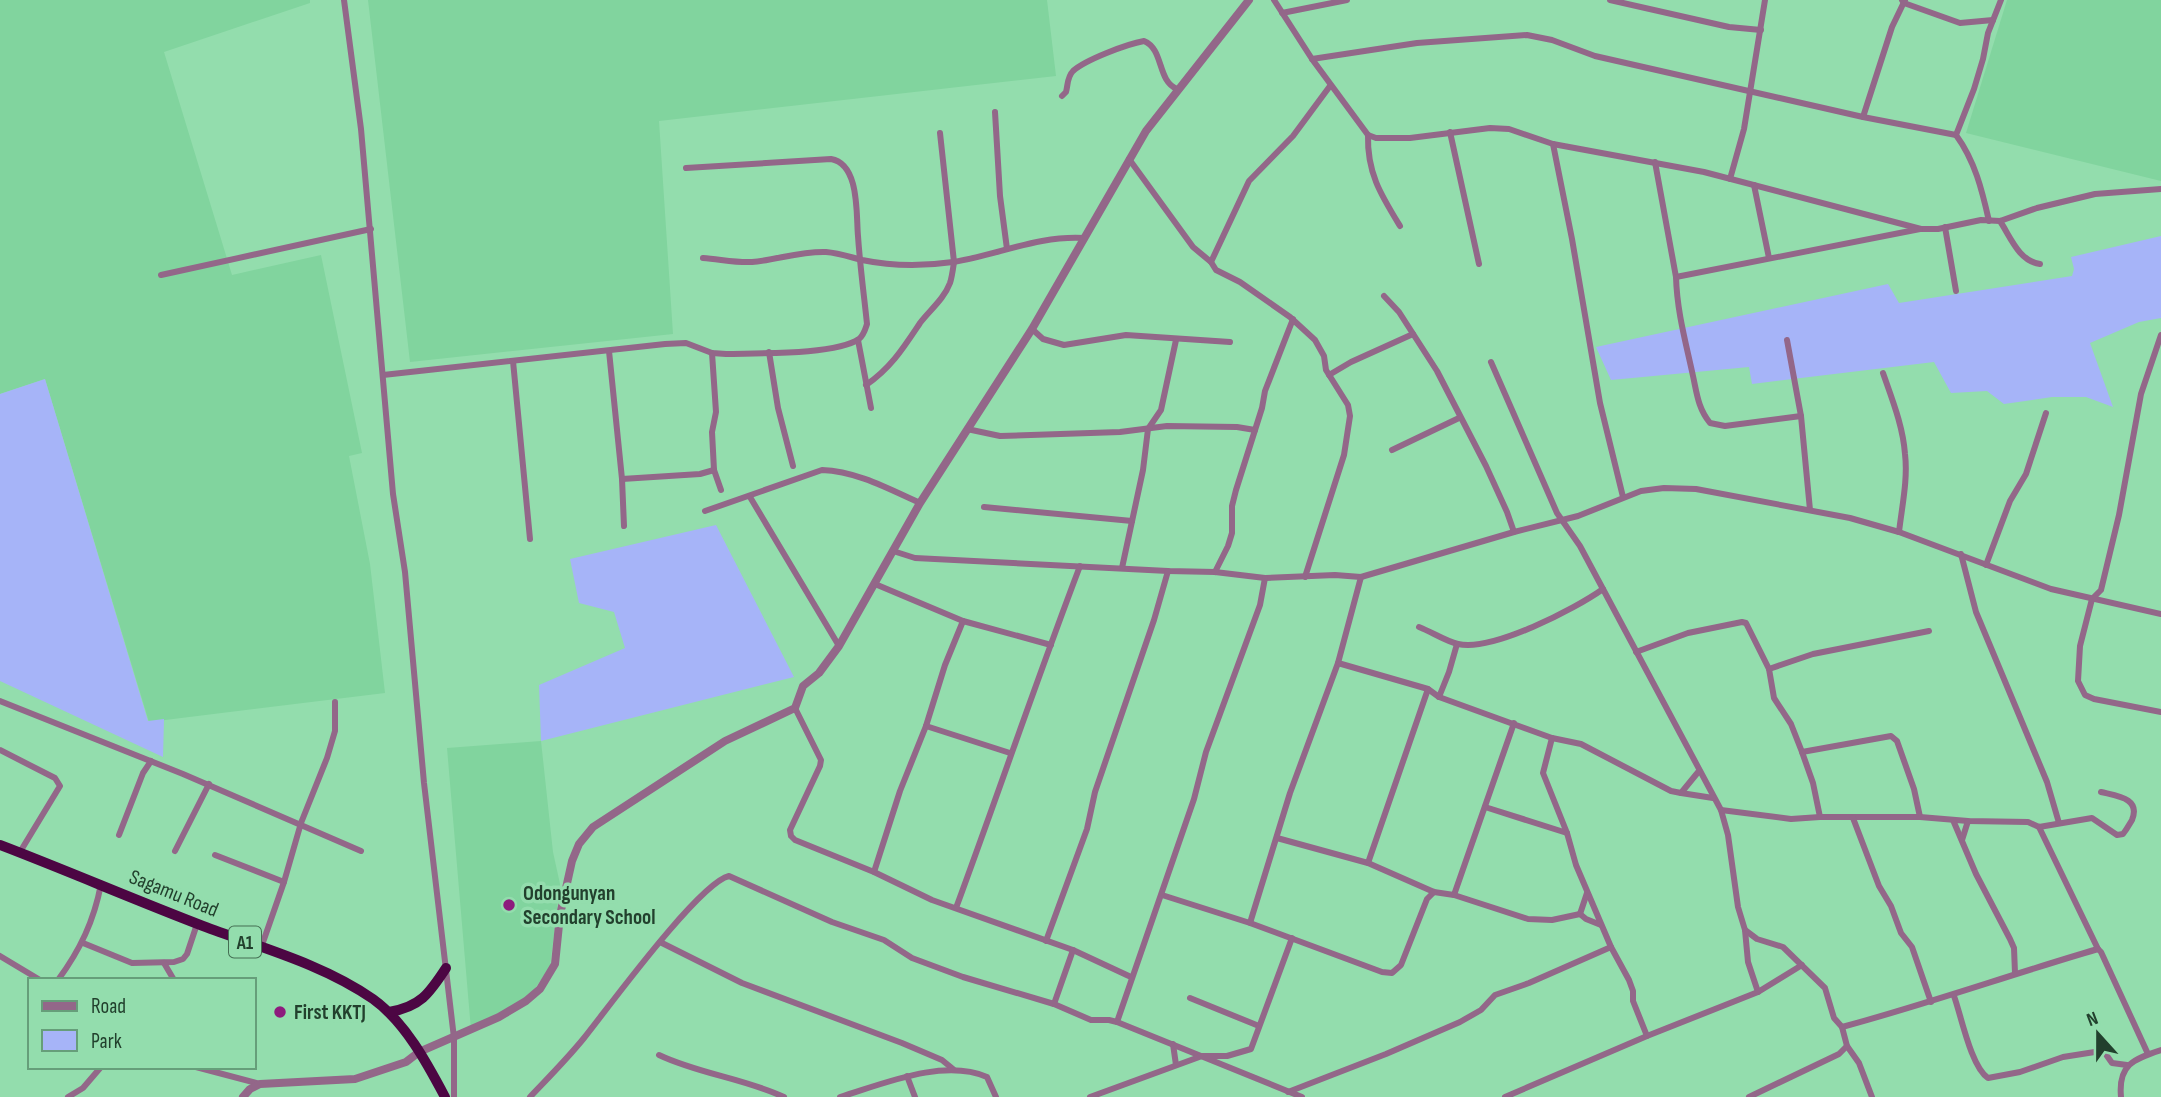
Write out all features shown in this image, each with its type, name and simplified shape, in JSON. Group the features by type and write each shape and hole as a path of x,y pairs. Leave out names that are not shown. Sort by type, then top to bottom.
{"highway":[{"name":"Sagamu Road","path":"0,845 197,924 324,971 389,1012 419,1052 445,1097"},
{"path":"389,1012 407,1009 420,1002 446,968"}],"street":[{"path":"344,0 371,229 390,467 405,572 424,783 454,1038 454,1097"},
{"path":"204,1069 260,1084 355,1079 406,1062 419,1052 454,1038 526,1001 548,977 555,964 560,915 572,861 579,844 593,827 725,741 795,708 803,687 819,673 839,646 920,503 1032,329 1146,131 1249,0"},
{"path":"1274,0 1331,86 1368,135 1376,138 1410,138 1450,132 1509,129 1553,144 1730,178 1921,229"},
{"path":"1282,13 1348,0"},
{"path":"1610,0 1728,27 1762,30"},
{"path":"1730,178 1744,129 1765,0"},
{"path":"1956,135 2001,0"},
{"path":"1863,117 1903,1 1960,23 1993,20"},
{"path":"1312,59 1417,43 1527,35 1552,40 1595,56 1863,117 1956,135 1980,183 1989,221"},
{"path":"1062,96 1073,71 1108,52 1144,41 1153,46 1166,79 1170,86 1177,89"},
{"path":"1210,262 1249,181 1293,135 1331,86"},
{"path":"995,112 1000,195 1007,249"},
{"path":"1450,132 1479,264"},
{"path":"866,384 883,374 905,349 951,282 954,262 940,133"},
{"path":"1368,135 1370,169 1387,206 1400,226"},
{"path":"1553,144 1600,403 1622,497"},
{"path":"1129,159 1188,241 1216,270 1240,282 1293,319 1315,340 1324,356 1329,375 1348,405 1348,427 1341,467 1305,578"},
{"path":"383,375 686,343 712,352 814,350 858,340 863,335 867,324 857,201 847,169 837,160 686,168"},
{"path":"1655,162 1676,277 1681,327 1695,394 1710,423 1725,426 1801,416"},
{"path":"1754,185 1769,258"},
{"path":"1676,277 1856,244 1921,229 1981,220 2000,221 2037,208 2095,194 2161,189"},
{"path":"2000,221 2022,256 2031,263 2040,264"},
{"path":"1945,227 1956,291"},
{"path":"161,275 371,229"},
{"path":"703,258 750,262 828,252 850,255 861,260 916,265 954,262 1057,238 1084,239"},
{"path":"1384,296 1437,371 1486,466 1514,531"},
{"path":"1215,572 1232,533 1232,506 1272,369 1293,319"},
{"path":"1032,329 1043,339 1064,345 1126,335 1230,342"},
{"path":"1329,375 1413,334"},
{"path":"2161,335 2141,394 2119,515 2101,590 2092,599 2080,646 2077,673 2085,695 2161,712"},
{"path":"858,340 871,408"},
{"path":"1122,568 1143,470 1148,429 1161,410 1176,340"},
{"path":"1787,340 1801,416 1810,510"},
{"path":"609,351 624,526"},
{"path":"712,352 716,412 712,432 714,470 721,490"},
{"path":"769,352 778,408 793,466"},
{"path":"513,361 530,539"},
{"path":"1491,362 1557,513 1603,589 1721,810 1728,835 1738,907 1745,930 1748,962 1758,992"},
{"path":"1883,373 1896,411 1905,454 1906,480 1899,532"},
{"path":"1986,565 2010,501 2026,474 2046,413"},
{"path":"1392,450 1459,418"},
{"path":"967,429 1000,436 1109,433 1196,426 1255,430"},
{"path":"622,479 700,474 714,470"},
{"path":"705,511 822,470 836,471 874,482 920,503"},
{"path":"893,551 915,558 1215,572 1265,578 1335,575 1361,577 1514,531 1593,511 1641,491 1664,488 1696,489 1810,510 1899,532 2052,589 2161,614"},
{"path":"750,497 839,646"},
{"path":"984,507 1132,521"},
{"path":"1961,554 1976,612 2047,782 2059,822"},
{"path":"957,908 1010,753 1080,566"},
{"path":"1046,941 1087,829 1095,792 1168,571"},
{"path":"1250,923 1290,793 1338,663 1361,577"},
{"path":"1117,1022 1194,799 1206,752 1260,605 1265,578"},
{"path":"875,584 963,621 1051,645"},
{"path":"1419,626 1457,644 1480,644 1564,613 1603,589"},
{"path":"874,872 900,791 963,621"},
{"path":"1636,652 1688,633 1742,622 1748,625 1769,669 1774,698 1791,724 1802,752 1813,783 1820,817"},
{"path":"1769,669 1812,654 1929,631"},
{"path":"1438,697 1457,644"},
{"path":"1338,663 1428,689 1438,697 1552,738 1581,744 1661,788 1713,798"},
{"path":"1368,863 1428,689"},
{"path":"0,701 209,784 361,850"},
{"path":"261,948 301,823 327,758 335,731 335,702"},
{"path":"795,708 821,760 790,830 795,840 874,872 913,892 1073,950 1131,977"},
{"path":"1454,894 1514,723"},
{"path":"926,726 1010,753"},
{"path":"1802,752 1891,736 1897,741 1914,789 1920,817"},
{"path":"1552,738 1543,773 1587,892 1629,980 1633,1000 1647,1036"},
{"path":"0,750 58,781 58,791 20,852"},
{"path":"118,835 143,773 151,761"},
{"path":"1681,793 1699,771"},
{"path":"175,851 209,784"},
{"path":"1721,810 1791,820 1820,817 1920,817 2028,822 2039,827 2092,818 2117,835 2123,834 2130,823 2134,807 2127,798 2101,792"},
{"path":"1485,807 1567,833"},
{"path":"1552,827 1560,816"},
{"path":"1853,818 1879,886 1891,906 1901,933 1913,947 1931,1002"},
{"path":"1953,820 1976,874 2014,948 2015,973"},
{"path":"1962,840 1968,821"},
{"path":"2039,827 2148,1054"},
{"path":"1277,838 1368,863 1434,892 1454,894 1528,919 1540,921 1580,914 1601,925"},
{"path":"215,855 284,882"},
{"path":"530,1097 583,1038 660,942 715,882 729,876 832,922 884,940 912,958 963,977 1054,1004 1091,1020 1117,1022 1136,1032 1173,1044 1302,1097"},
{"path":"59,978 83,943 97,906 101,884"},
{"path":"1424,888 1427,899"},
{"path":"1162,895 1250,923 1382,972 1392,973 1401,965 1427,899 1434,892"},
{"path":"1580,914 1587,892"},
{"path":"83,943 121,961 178,961 187,954 197,924"},
{"path":"1745,930 1757,939 1783,947 1825,988 1834,1018 1842,1027 1847,1046 1859,1063 1872,1097"},
{"path":"1090,1097 1202,1056 1227,1056 1251,1049 1292,938"},
{"path":"660,942 742,983 902,1043 942,1060 953,1069"},
{"path":"1288,1092 1460,1022 1481,1010 1495,995 1611,947"},
{"path":"1842,1027 1954,996 2015,973 2098,949"},
{"path":"1054,1004 1073,950"},
{"path":"0,956 37,978"},
{"path":"163,963 173,978"},
{"path":"1505,1097 1758,992 1802,965"},
{"path":"1954,996 1965,1034 1979,1068 1987,1078 2020,1072 2063,1057 2101,1051 2112,1063 2127,1065 2161,1050"},
{"path":"1190,998 1259,1026"},
{"path":"1173,1044 1176,1065"},
{"path":"1749,1097 1839,1054 1847,1046"},
{"path":"1839,1054 1853,1055"},
{"path":"659,1055 681,1065 732,1077 784,1097"},
{"path":"2121,1097 2121,1079 2127,1065"},
{"path":"68,1097 83,1088 99,1069"},
{"path":"840,1097 907,1076 953,1069 987,1077 996,1097"},
{"path":"907,1076 915,1097"},
{"path":"243,1097 250,1089 260,1084"}],"shaded area":[{"path":"0,0 310,0 310,3 164,52 232,275 321,255 362,453 349,456 370,564 385,693 149,722 45,379 0,394"},
{"path":"368,0 1047,0 1056,76 659,121 673,334 410,362"},
{"path":"2007,0 2161,0 2161,181 1966,133"},
{"name":"Odongunyan Secondary School","path":"541,741 553,852 560,884 550,967 526,1001 471,1030 447,748"}],"green space":[{"path":"2161,236 2161,318 2139,322 2090,343 2113,407 2086,397 2052,397 2004,404 1987,391 1951,393 1934,362 1752,384 1749,367 1611,380 1596,347 1888,284 1899,303 2072,276 2074,269 2071,257"},
{"path":"45,379 148,721 164,719 163,757 0,681 0,394"},
{"path":"716,525 794,677 541,741 539,685 625,648 614,612 579,603 570,559"}],"place":[{"name":"Odongunyan Secondary School","path":"509,905"},
{"name":"First KKTJ","path":"280,1012"}]}
